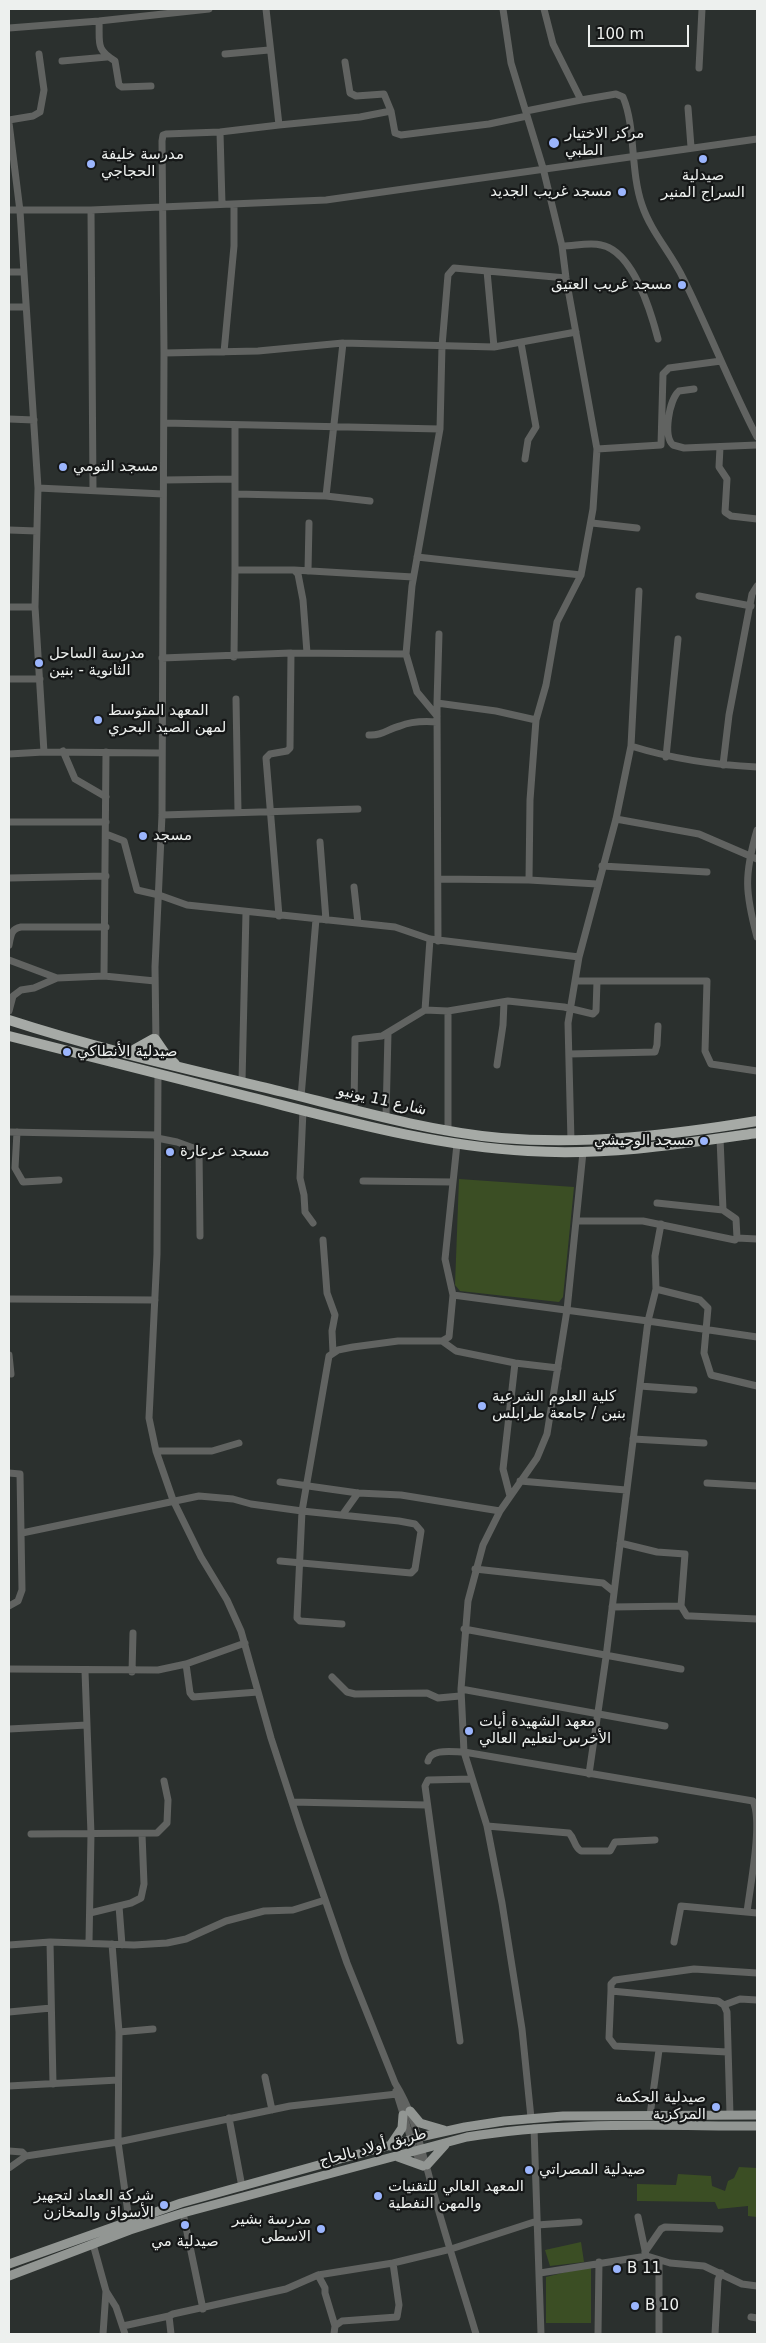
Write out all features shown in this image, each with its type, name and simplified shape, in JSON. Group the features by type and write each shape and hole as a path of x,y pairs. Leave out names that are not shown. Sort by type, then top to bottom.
{"highway":[{"name":"شارع 11 يونيو","path":"9,1020 127,1053 386,1118 501,1138 571,1140 650,1136 757,1121"},
{"name":"شارع 11 يونيو","path":"9,1036 331,1118 457,1144 529,1152 583,1152 651,1148 757,1132"},
{"path":"127,1053 154,1038 166,1055 180,1066"},
{"path":"331,1118 333,1105"},
{"path":"650,1136 651,1148"}],"main road":[{"path":"390,2146 402,2128 406,2113 420,2123 447,2131"},
{"name":"طريق أولاد بالحاج","path":"9,2264 129,2220 447,2131 532,2118 757,2115"},
{"name":"طريق أولاد بالحاج","path":"9,2276 183,2213 447,2143 503,2131 534,2128 757,2126"},
{"path":"398,2157 425,2167 447,2143"}],"street":[{"path":"9,28 100,21 210,9"},
{"path":"266,9 279,125"},
{"path":"503,9 511,63 543,168 562,246 597,449 592,523 581,575 557,622 546,685 536,720 530,800 529,880"},
{"path":"544,9 553,44 581,100"},
{"path":"699,68 702,9"},
{"path":"100,21 100,50 107,57 115,61 118,82 122,87 151,86"},
{"path":"225,54 270,50"},
{"path":"39,54 44,90 40,112 33,116 9,122 11,154 20,211 38,488 35,607 44,752"},
{"path":"62,61 107,57"},
{"path":"345,62 350,92 356,96 384,94 391,111 395,133 401,135 489,124 581,100 616,94 622,95 632,138 632,157 636,184 646,214 660,242 681,273 757,437"},
{"path":"688,108 691,147"},
{"path":"149,1058 154,1038 162,815 164,480 163,136 360,117 391,111"},
{"path":"220,132 222,204"},
{"path":"9,210 91,210 164,207 365,195 757,138"},
{"path":"224,352 234,246 234,204"},
{"path":"91,210 93,490"},
{"path":"562,246 600,244 609,248 620,257 644,292 658,339"},
{"path":"437,719 416,692 406,654 413,577 440,429 442,346 448,275 454,268 566,278"},
{"path":"487,271 494,347"},
{"path":"9,272 23,272"},
{"path":"9,307 25,307"},
{"path":"164,353 224,352 343,343 494,347 521,344 576,332"},
{"path":"326,496 343,343"},
{"path":"521,344 536,427 528,440 524,460"},
{"path":"597,449 660,446 663,374 669,368 721,361"},
{"path":"694,389 679,392 670,403 670,442 678,448 757,445"},
{"path":"9,419 34,420"},
{"path":"164,423 440,429"},
{"path":"234,657 235,425"},
{"path":"720,447 719,467 727,479 725,512 731,516 757,519"},
{"path":"164,480 235,479"},
{"path":"38,488 163,494"},
{"path":"235,494 326,496 370,501"},
{"path":"308,571 309,523"},
{"path":"592,523 637,528"},
{"path":"9,530 37,532"},
{"path":"417,558 581,575"},
{"path":"235,570 294,570 413,577"},
{"path":"294,570 300,577 307,653"},
{"path":"723,766 729,715 752,594 757,586"},
{"path":"571,1140 568,1023 579,957 616,819 631,746 639,591"},
{"path":"699,596 751,606"},
{"path":"9,607 35,607"},
{"path":"425,1010 434,940 438,879 437,703 439,634"},
{"path":"666,757 678,639"},
{"path":"162,658 234,657 291,653 406,654"},
{"path":"278,916 266,758 270,754 287,752 290,748 291,653"},
{"path":"9,679 40,679"},
{"path":"236,699 238,812"},
{"path":"437,703 496,711 536,720"},
{"path":"369,735 382,735 398,726 437,719"},
{"path":"631,746 666,757 723,766 757,767"},
{"path":"9,754 63,751 162,753"},
{"path":"63,751 75,779 106,797"},
{"path":"104,976 106,927 106,752"},
{"path":"162,815 269,810 358,809"},
{"path":"616,819 699,834 749,857 757,858"},
{"path":"9,822 106,822"},
{"path":"757,830 749,857 747,895 757,937"},
{"path":"106,834 124,841 137,890 159,895 187,905 394,927 434,940 579,957"},
{"path":"320,842 326,920"},
{"path":"602,866 707,872"},
{"path":"9,878 106,876"},
{"path":"438,879 529,880 598,884"},
{"path":"354,887 358,923"},
{"path":"242,1082 246,912"},
{"path":"301,1096 316,919"},
{"path":"9,944 10,932 21,927 106,927"},
{"path":"9,960 57,978"},
{"path":"9,1011 13,996 21,990 34,988 57,978 104,976 155,981"},
{"path":"576,981 706,981 704,1052 707,1059 711,1064 757,1072"},
{"path":"354,1109 355,1039 375,1037 388,1033 425,1010 448,1011 504,1002 571,1009 595,1014 597,981"},
{"path":"497,1065 504,1025 504,1002"},
{"path":"448,1011 448,1130"},
{"path":"569,1054 655,1052 658,1044 658,1026"},
{"path":"386,1118 388,1033"},
{"path":"158,1073 157,1137 159,1173 150,1418 156,1451 173,1500 201,1557 227,1600 245,1643 292,1802 361,2002 416,2139 476,2334"},
{"path":"303,1110 300,1178 305,1212 313,1223"},
{"path":"9,1132 157,1137 199,1150 200,1236"},
{"path":"17,1132 12,1170 23,1182 59,1180"},
{"path":"720,1138 723,1210"},
{"path":"342,1624 297,1620 302,1511 329,1356 353,1346 398,1341 442,1341 448,1339 453,1295 445,1259 457,1144"},
{"path":"532,2118 521,2020 487,1826 464,1752 460,1692 464,1629 475,1569 483,1545 500,1511 543,1447 547,1434 567,1310 583,1152"},
{"path":"362,1181 453,1182"},
{"path":"657,1203 723,1210 736,1219 737,1238"},
{"path":"576,1221 643,1221 735,1240 737,1238 757,1239"},
{"path":"589,1774 606,1657 648,1321 656,1290 655,1256 661,1224"},
{"path":"323,1240 326,1293 335,1315 332,1331 333,1353"},
{"path":"656,1290 700,1300 707,1305 704,1353 711,1375 757,1386"},
{"path":"453,1295 757,1337"},
{"path":"9,1299 155,1300"},
{"path":"442,1341 456,1351 515,1363 558,1368"},
{"path":"9,1355 11,1374"},
{"path":"510,1496 503,1469 515,1363"},
{"path":"640,1386 694,1390"},
{"path":"633,1439 704,1443"},
{"path":"156,1451 212,1451 239,1443"},
{"path":"9,1473 20,1474 22,1533 22,1590 18,1601 9,1606"},
{"path":"520,1481 626,1490"},
{"path":"280,1482 358,1493 401,1495 500,1511"},
{"path":"707,1482 757,1486"},
{"path":"343,1514 358,1493"},
{"path":"22,1533 199,1496 233,1499 251,1504 302,1511 399,1520 419,1527 421,1531 415,1569 411,1574 280,1561"},
{"path":"620,1543 657,1552 685,1554 681,1606 687,1616 757,1619"},
{"path":"475,1569 603,1583 613,1591"},
{"path":"612,1607 681,1606"},
{"path":"464,1629 606,1657 681,1669"},
{"path":"132,1672 133,1633"},
{"path":"9,1669 132,1672 158,1670 186,1664 245,1643"},
{"path":"186,1664 190,1693 193,1697 258,1692"},
{"path":"86,1671 91,1834 89,1942"},
{"path":"332,1677 351,1693 427,1693 438,1698 460,1692 665,1726"},
{"path":"9,1729 87,1725"},
{"path":"428,1761 429,1756 434,1753 464,1752 753,1801 757,1808 757,1838 747,1912"},
{"path":"460,2041 447,1935 426,1805 425,1784 428,1780 472,1779"},
{"path":"31,1834 157,1833 167,1823 167,1793 164,1781"},
{"path":"292,1802 426,1805"},
{"path":"487,1826 570,1833 574,1838 576,1846 582,1851 610,1851 616,1842 655,1840"},
{"path":"90,1913 139,1900 143,1893 142,1834"},
{"path":"9,1945 89,1942 154,1945 186,1939 226,1921 264,1912 293,1910 325,1900"},
{"path":"120,1906 122,1945"},
{"path":"674,1942 681,1906 757,1913"},
{"path":"50,1942 53,2084"},
{"path":"112,1944 119,2032 118,2142 129,2220"},
{"path":"727,2052 659,2050 615,2046 609,2038 611,1984 615,1980 694,1969 757,1973"},
{"path":"611,1991 718,2001 724,2005 727,2012 730,2115"},
{"path":"724,2005 740,1999 757,2000"},
{"path":"9,2012 51,2008"},
{"path":"119,2032 153,2030"},
{"path":"650,2115 659,2050"},
{"path":"266,2077 272,2110"},
{"path":"9,2086 118,2080"},
{"path":"395,2083 396,2094 406,2113"},
{"path":"9,2168 26,2156 118,2142 272,2110 396,2094"},
{"path":"230,2118 242,2187"},
{"path":"534,2128 541,2334"},
{"path":"9,2151 22,2152 26,2156"},
{"path":"183,2213 203,2309"},
{"path":"638,2217 646,2254"},
{"path":"123,2326 286,2289 318,2275 394,2263 451,2249 537,2223 579,2222"},
{"path":"646,2254 665,2227 720,2229"},
{"path":"93,2244 106,2292 116,2307 125,2334"},
{"path":"540,2273 646,2254 670,2263 704,2266 742,2284 757,2286"},
{"path":"659,2334 660,2260"},
{"path":"598,2334 599,2262"},
{"path":"335,2326 342,2322 397,2318 399,2305 394,2263"},
{"path":"715,2334 718,2280 721,2273"},
{"path":"318,2275 325,2288 335,2326 334,2334"},
{"path":"103,2334 106,2292"},
{"path":"169,2316 171,2334"}],"green space":[{"path":"459,1179 574,1187 563,1297 559,1302 460,1291 455,1285"},
{"path":"739,2167 757,2168 757,2217 748,2216 748,2206 718,2209 715,2202 637,2201 637,2184 676,2185 678,2174 711,2176 712,2186 725,2191 728,2181 734,2178"},
{"path":"581,2242 584,2262 550,2266 545,2250"},
{"path":"591,2266 591,2323 546,2323 546,2277"}],"place":[{"name":"مركز الاختيار الطبي","path":"554,143"},
{"name":"صيدلية السراج المنير","path":"703,159"},
{"name":"مدرسة خليفة الحجاجي","path":"91,164"},
{"name":"مسجد غريب الجديد","path":"622,192"},
{"name":"مسجد غريب العتيق","path":"682,285"},
{"name":"مسجد التومي","path":"63,467"},
{"name":"مدرسة الساحل الثانوية - بنين","path":"39,663"},
{"name":"المعهد المتوسط لمهن الصيد البحري","path":"98,720"},
{"name":"مسجد","path":"143,836"},
{"name":"صيدلية الأنطاكي","path":"67,1052"},
{"name":"مسجد الوحيشي","path":"704,1141"},
{"name":"مسجد عرعارة","path":"170,1152"},
{"name":"كلية العلوم الشرعية بنين / جامعة طرابلس","path":"482,1406"},
{"name":"معهد الشهيدة أيات الأخرس-لتعليم العالي","path":"469,1731"},
{"name":"صيدلية الحكمة المركزية","path":"716,2107"},
{"name":"صيدلية المصراتي","path":"529,2170"},
{"name":"المعهد العالي للتقنيات والمهن النفطية","path":"378,2196"},
{"name":"شركة العماد لتجهيز الأسواق والمخازن","path":"164,2205"},
{"name":"صيدلية مي","path":"185,2225"},
{"name":"مدرسة بشير الاسطى","path":"321,2229"},
{"name":"B 11","path":"617,2269"},
{"name":"B 10","path":"635,2306"}]}
